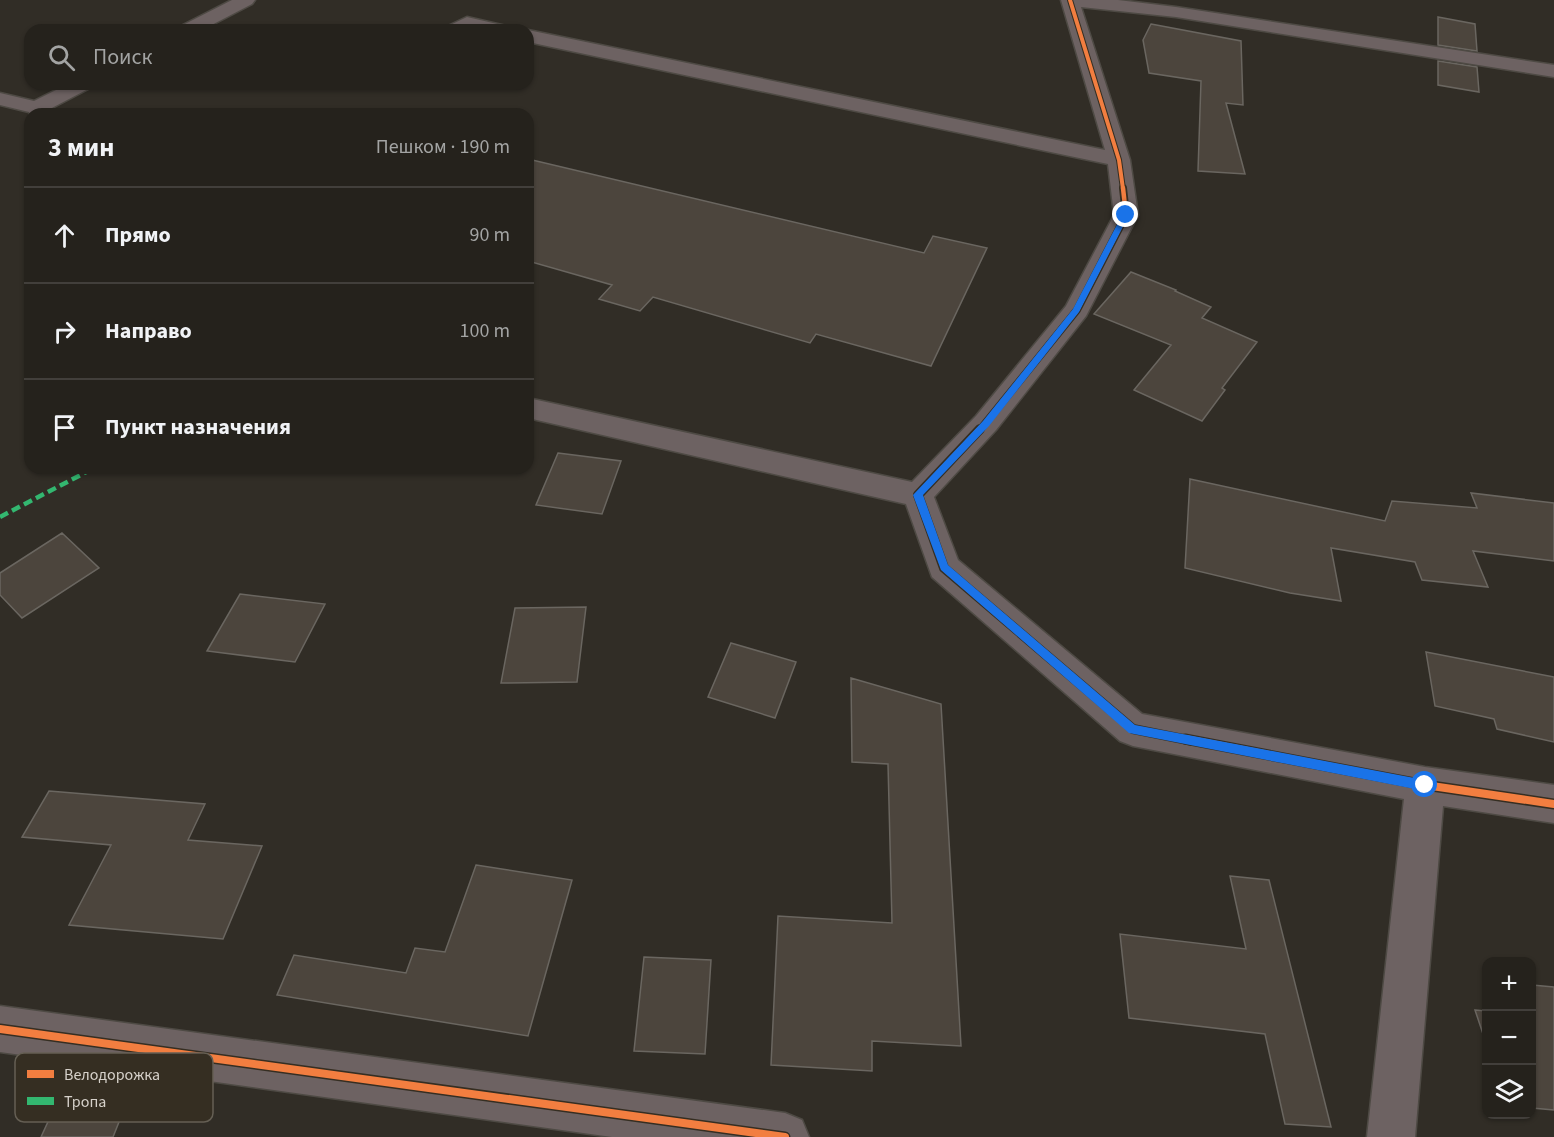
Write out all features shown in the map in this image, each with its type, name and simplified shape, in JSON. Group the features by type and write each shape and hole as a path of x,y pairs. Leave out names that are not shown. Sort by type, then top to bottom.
{"street":[{"path":"200,24 246,0"},
{"path":"918,495 986,423 1077,310 1126,215 1119,160 1070,0 1176,12 1554,71"},
{"path":"534,37 1119,160"},
{"path":"44,108 74,90"},
{"path":"0,99 29,108"},
{"path":"534,409 918,495"},
{"path":"918,495 944,568 1132,729 1425,785 1554,804"},
{"path":"1391,1137 1425,785"},
{"path":"0,1029 174,1053"},
{"path":"213,1058 785,1137"}],"building":[{"path":"1438,17 1475,24 1477,51 1438,45"},
{"path":"1151,24 1241,41 1243,105 1226,103 1245,174 1198,171 1201,81 1149,73 1143,40"},
{"path":"1438,61 1477,67 1479,92 1438,85"},
{"path":"534,160 924,253 933,236 987,248 931,366 816,334 810,343 653,297 640,311 599,299 612,285 534,263"},
{"path":"1131,272 1211,307 1202,318 1257,342 1222,388 1225,390 1202,421 1134,390 1171,345 1094,314"},
{"path":"558,453 621,461 602,514 536,505"},
{"path":"1190,479 1385,521 1392,501 1477,508 1471,493 1554,503 1554,561 1473,551 1488,587 1422,580 1415,562 1331,548 1341,601 1290,593 1185,568"},
{"path":"62,533 99,568 22,618 0,595 0,573"},
{"path":"240,594 325,604 295,662 207,651"},
{"path":"586,607 577,682 501,683 515,608"},
{"path":"731,643 796,662 775,718 708,697"},
{"path":"1426,652 1554,677 1554,742 1497,729 1494,719 1435,706"},
{"path":"851,678 941,704 961,1046 872,1041 872,1071 771,1065 778,916 892,923 888,764 852,762"},
{"path":"49,791 205,804 188,840 262,846 223,939 69,925 111,845 22,837"},
{"path":"476,865 572,880 528,1036 277,995 294,955 406,973 415,948 445,952"},
{"path":"1230,876 1269,880 1331,1127 1285,1124 1265,1034 1129,1018 1120,934 1246,949"},
{"path":"644,957 711,960 705,1054 634,1051"},
{"path":"1536,985 1554,987 1554,1110 1536,1108"},
{"path":"1475,1010 1482,1011 1482,1031"},
{"path":"48,1122 119,1122 113,1137 41,1137"}],"marked path":[{"path":"0,517 82,474"}],"cycle path":[{"path":"1070,0 1119,160 1126,215 1077,310 986,423 918,495 944,568 1133,729 1425,785 1554,804"},
{"path":"0,1029 174,1053"},
{"path":"213,1058 785,1137"}],"route":[{"path":"1126,215 1077,310 986,423 918,495 944,568 1132,729 1425,785"}]}
